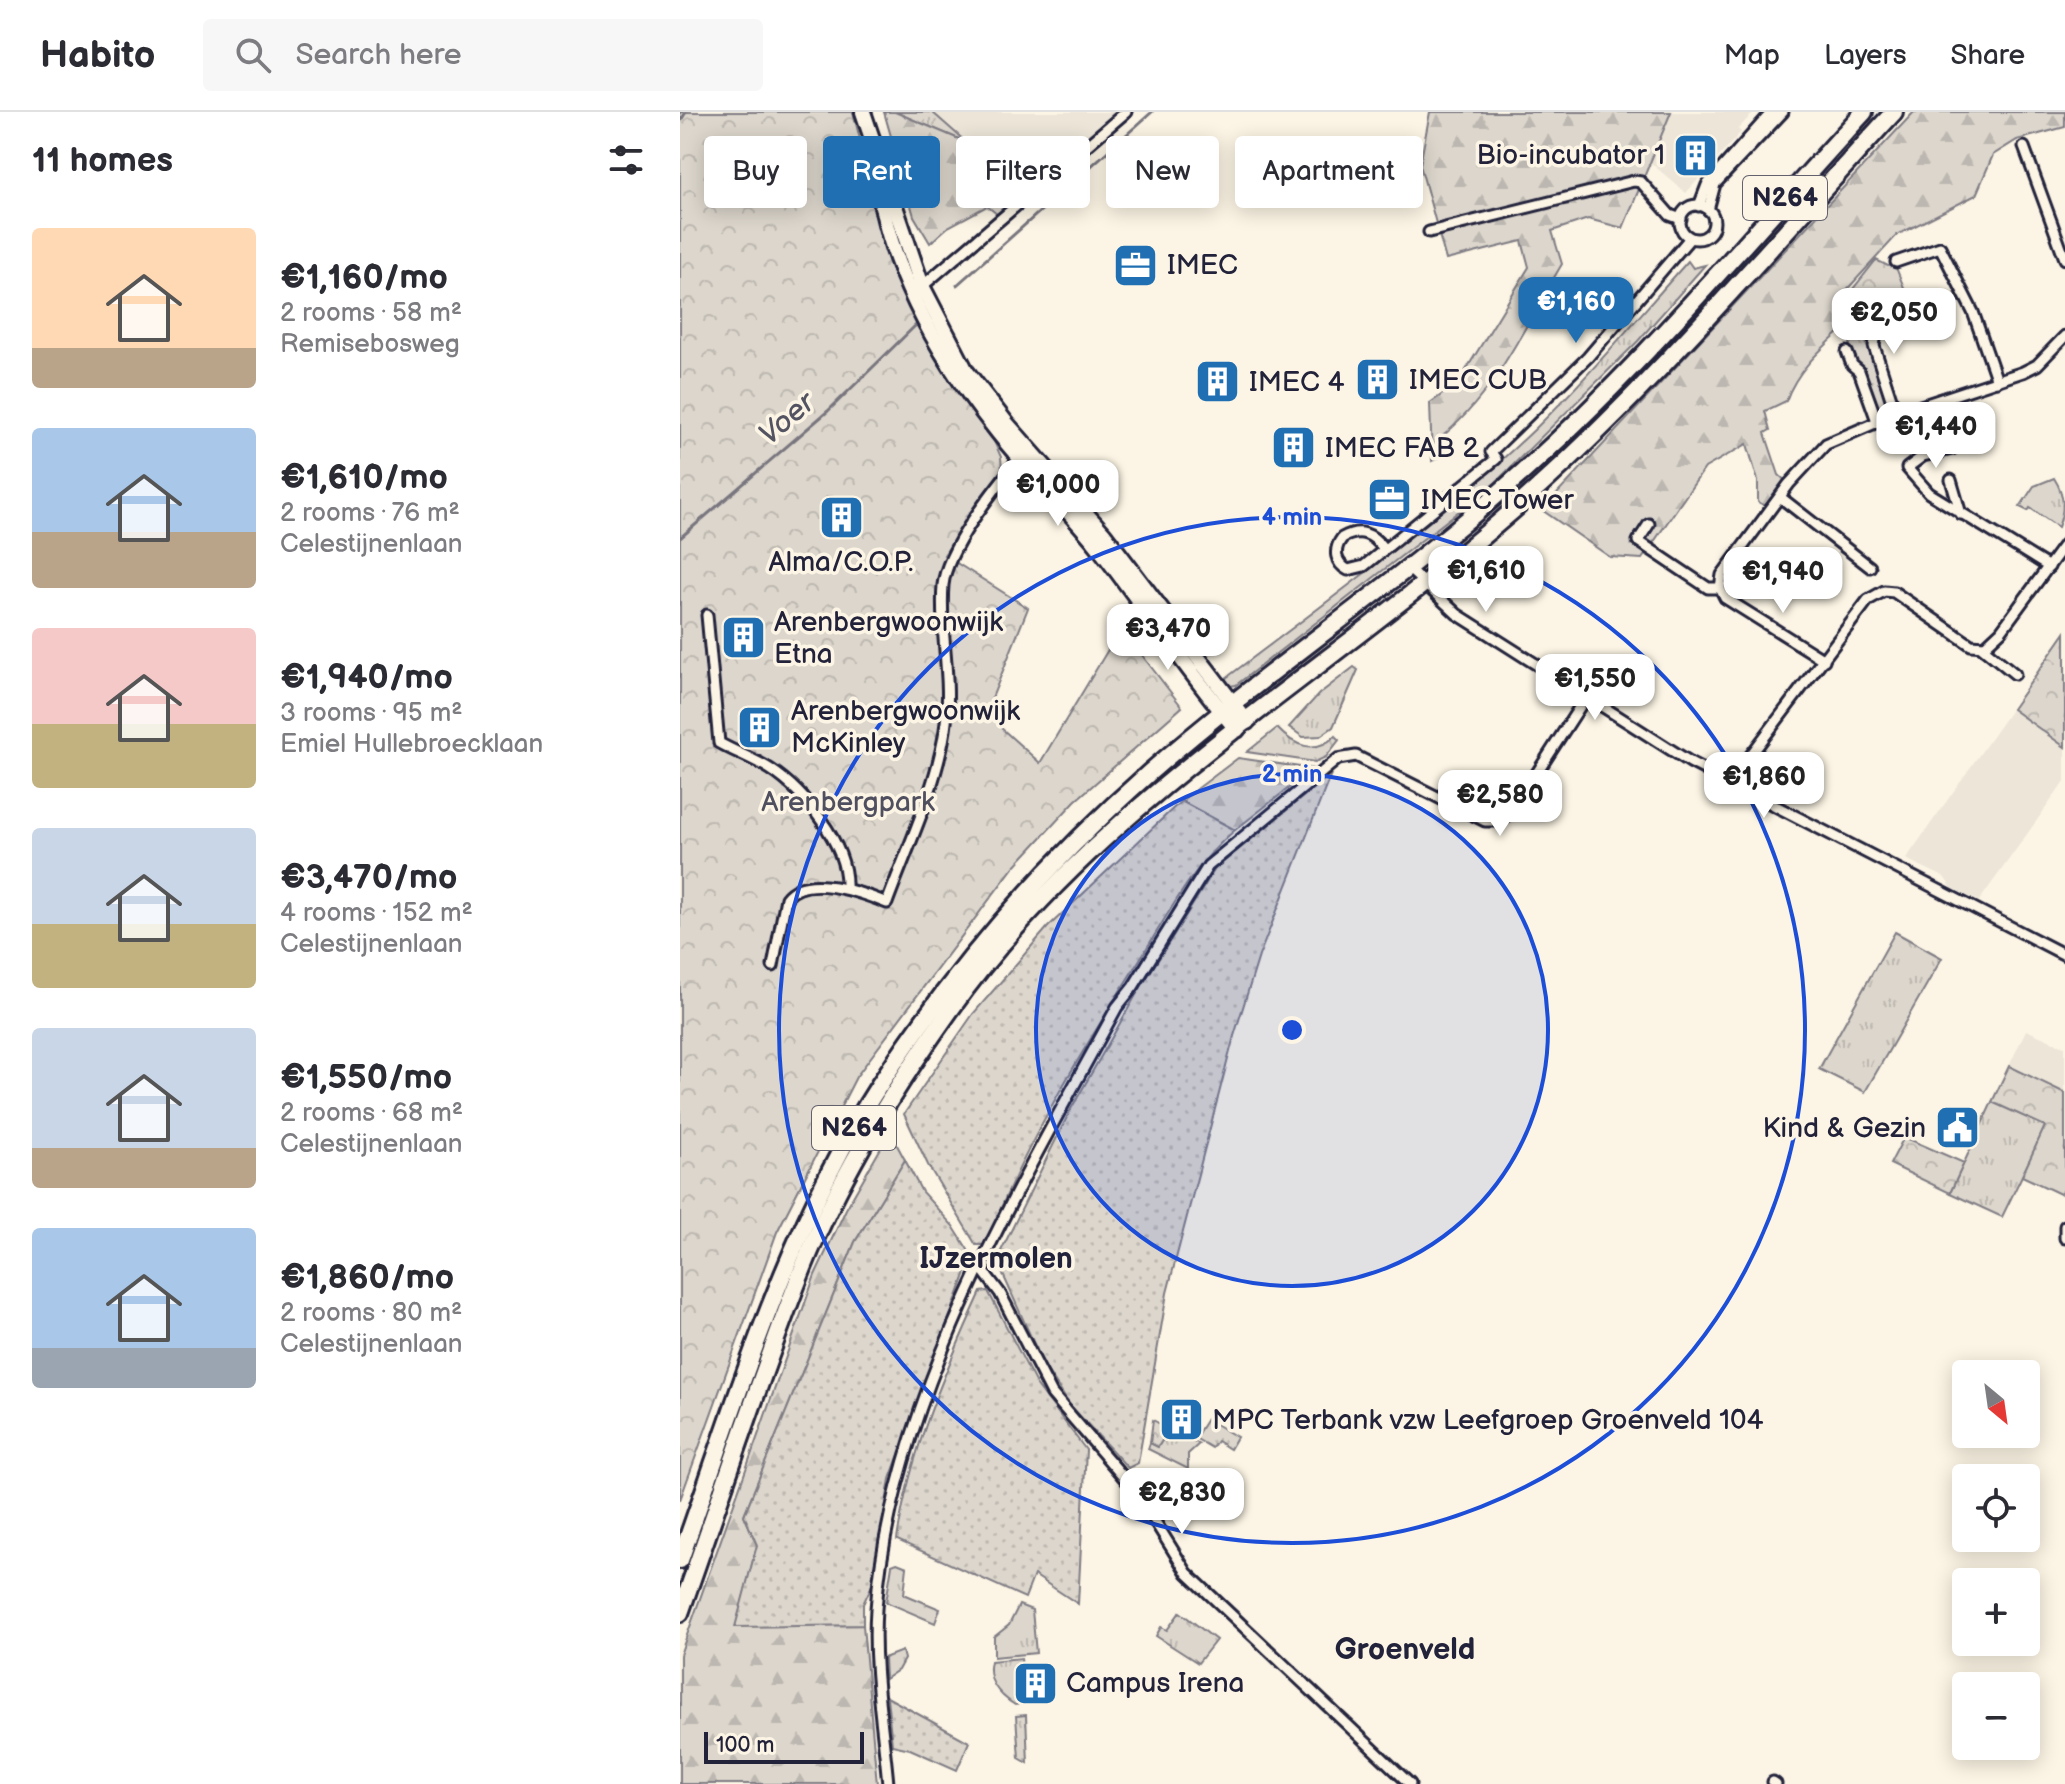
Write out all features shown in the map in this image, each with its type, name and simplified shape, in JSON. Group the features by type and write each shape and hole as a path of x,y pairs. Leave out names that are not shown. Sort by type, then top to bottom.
{"highway":[{"name":"N264","path":"680,1560 777,1293 826,1182 878,1086 943,994 1048,871 1141,780 1512,482 1594,403 1864,112"},
{"name":"N264","path":"680,1613 804,1265 837,1196 905,1077 951,1008 1052,890 1121,824 1423,585 1538,489 1602,427 1894,112"}],"street":[{"path":"863,112 918,290 957,376 1024,452 1104,534 1242,726"},
{"path":"918,290 1126,112"},
{"path":"1704,208 1686,210 1681,219 1681,228 1690,238 1703,238 1711,231 1714,220 1704,208 1707,185 1772,112"},
{"path":"1704,208 1715,184 1783,112"},
{"path":"2024,147 2065,259"},
{"path":"1429,232 1634,181 1641,182 1670,215 1681,219"},
{"path":"1384,549 1373,536 1359,532 1342,538 1336,553 1343,567 1354,571 1384,549 1496,459 1491,452 1588,357 1690,238"},
{"path":"1896,262 1938,243 1973,312 1997,381"},
{"path":"1867,309 1876,334 1874,346 1896,414"},
{"path":"1824,660 1725,598 1720,588 1722,575 1780,497 1826,444 1877,421 2037,365 2065,336"},
{"path":"1847,352 1852,365 1859,371 1877,421"},
{"path":"1952,449 1923,456 1907,468 1929,493 2049,567"},
{"path":"773,966 786,898 791,891 802,887 846,887 887,903 924,803 944,734 950,687 943,583 968,529 1024,452"},
{"path":"1951,480 1961,514"},
{"path":"1780,497 1870,567"},
{"path":"1649,524 1634,539 1708,588 1720,588"},
{"path":"1982,647 1992,642 2065,544"},
{"path":"1408,568 1457,614 1729,784 2065,955"},
{"path":"1729,784 1868,600 1884,591 1905,597 1960,638 1982,647 2015,674"},
{"path":"707,615 719,743 771,770 825,825 838,845 846,887"},
{"path":"888,1784 874,1659 877,1600 894,1498 932,1383 981,1268 1039,1151 1115,1010 1133,987 1208,866 1338,759 1356,756 1485,821 1500,821 1515,807 1586,697"},
{"path":"2065,1226 2065,1238"},
{"path":"981,1268 1000,1293 1052,1394 1138,1494 1187,1573 1410,1784"}],"shaded area":[{"path":"884,112 1126,112 1090,143 1090,136 956,136 956,208 983,208 948,227 930,243 918,208 940,208 940,136 892,136"},
{"name":"Bio-incubator 1","path":"1671,112 1754,112 1738,129 1741,132 1686,193 1651,163"},
{"path":"990,208 1016,208 1004,218"},
{"path":"2065,633 2065,781 1979,901 1952,888 1944,877 1906,859"},
{"path":"2026,1030 2065,1047 2065,1196 2023,1176 2002,1217 1950,1193"}],"green space":[{"name":"Arenbergpark","path":"680,112 853,112 859,136 823,136 823,208 878,208 894,272 956,387 990,432 1001,457 1002,470 944,555 1028,608 990,703 1000,727 1040,763 1121,628 1182,707 1075,801 1013,868 856,1077 777,1232 680,1500"},
{"path":"884,112 895,112 956,138 956,208 983,208 948,227 930,243 912,208 940,208 940,136 891,136"},
{"path":"895,112 932,112 959,136 956,138"},
{"path":"1430,112 1671,112 1623,228 1588,219 1552,231 1562,264 1493,380 1477,402 1439,439 1446,454 1432,461 1430,403 1458,383 1529,267 1522,241 1446,260 1423,176 1423,149"},
{"path":"1914,112 2065,112 2065,127 2017,140 1993,155 1976,195 1897,235 1841,296 1841,331 1802,371 1786,401 1765,411 1770,430 1765,433 1779,475 1789,484 1771,509 1758,502 1758,481 1747,444 1705,468 1642,559 1610,557 1542,510"},
{"path":"989,208 1005,208 998,215"},
{"path":"1876,260 1888,266 1895,265 1907,295 1866,308 1870,321 1849,327 1845,299"},
{"path":"1688,261 1693,268 1705,265 1638,341 1495,483 1236,685 1230,686 1222,681 1383,559 1499,462 1576,387"},
{"path":"1866,313 1893,407 1875,413 1848,352 1852,337 1846,319"},
{"path":"2054,478 2063,502 2058,527 2030,508 2028,511 2020,507 2034,486"},
{"path":"2065,633 2065,747 2012,709"},
{"path":"1354,667 1358,670 1333,727 1320,736 1303,737 1289,727 1319,694"},
{"path":"1277,728 1290,740 1305,746 1320,745 1335,736 1339,740 1326,757 1315,762 1247,752"},
{"path":"1238,758 1313,769 1235,830 1181,801"},
{"path":"1331,774 1259,956 1234,1036 1167,1293 1138,1463 1128,1468 1070,1405 1044,1366 1001,1270 1000,1253 1071,1109 1136,995 1215,869"},
{"path":"1181,801 1235,830 1207,858 1173,905 1056,1097 1018,1170 986,1245 976,1245 928,1165 904,1114 973,1014 1048,927"},
{"path":"1895,932 1942,958 1865,1092 1819,1069"},
{"path":"2009,1066 2065,1093 2065,1189 2060,1194 2022,1176 2045,1126 1992,1102"},
{"path":"1992,1102 2046,1126 2002,1217 1950,1193"},
{"path":"890,1132 905,1160 855,1242 744,1515 757,1545 736,1626 863,1625 877,1784 680,1784 680,1655 815,1275 846,1209"},
{"path":"1904,1137 1964,1163 1950,1193 1890,1164"},
{"path":"905,1160 922,1192 953,1226 972,1256 890,1479 873,1583 863,1604 863,1625 735,1627 757,1545 744,1515 855,1242"},
{"path":"988,1291 1036,1384 1086,1450 1078,1604 1034,1575 1025,1598 897,1540 910,1476 930,1413 981,1292"},
{"path":"1207,1419 1237,1437 1230,1449 1217,1441 1212,1448 1195,1438"},
{"path":"1153,1420 1169,1429 1158,1447 1150,1443"},
{"path":"1170,1427 1199,1444 1188,1454 1188,1469 1148,1449 1150,1443 1158,1447"},
{"path":"1144,1474 1172,1488 1160,1510 1142,1486"},
{"path":"897,1563 907,1567 904,1594 940,1609 935,1623 886,1602 892,1565"},
{"path":"1019,1605 1032,1610 1036,1653 994,1657 994,1637 1009,1625"},
{"path":"1180,1612 1216,1640 1198,1663 1156,1636 1161,1627 1167,1630"},
{"path":"902,1651 904,1659 898,1670 885,1679 884,1658"},
{"path":"1021,1658 1025,1703 1015,1705 995,1686 990,1668 991,1661"},
{"path":"887,1697 969,1742 957,1770 910,1749 892,1745"},
{"path":"1026,1715 1028,1763 1019,1758 1016,1716"}],"waterway":[{"path":"680,122 686,112"},
{"name":"Voer","path":"957,285 1152,112"},
{"name":"Voer","path":"680,538 828,411 916,325"}],"place":[{"name":"Bio-incubator 1","path":"1696,155"},
{"name":"IMEC","path":"1136,265"},
{"name":"IMEC CUB","path":"1378,380"},
{"name":"IMEC 4","path":"1218,382"},
{"name":"IMEC FAB 2","path":"1294,448"},
{"name":"IMEC Tower","path":"1390,500"},
{"name":"Alma/C.O.P.","path":"841,517"},
{"name":"Arenbergwoonwijk Etna","path":"743,638"},
{"name":"Arenbergwoonwijk McKinley","path":"760,727"},
{"name":"Kind & Gezin","path":"1957,1128"},
{"name":"MPC Terbank vzw Leefgroep Groenveld 104","path":"1181,1420"},
{"name":"Campus Irena","path":"1035,1683"}],"district":[{"name":"IJzermolen","path":"996,1259"},
{"name":"Groenveld","path":"1405,1650"}]}
